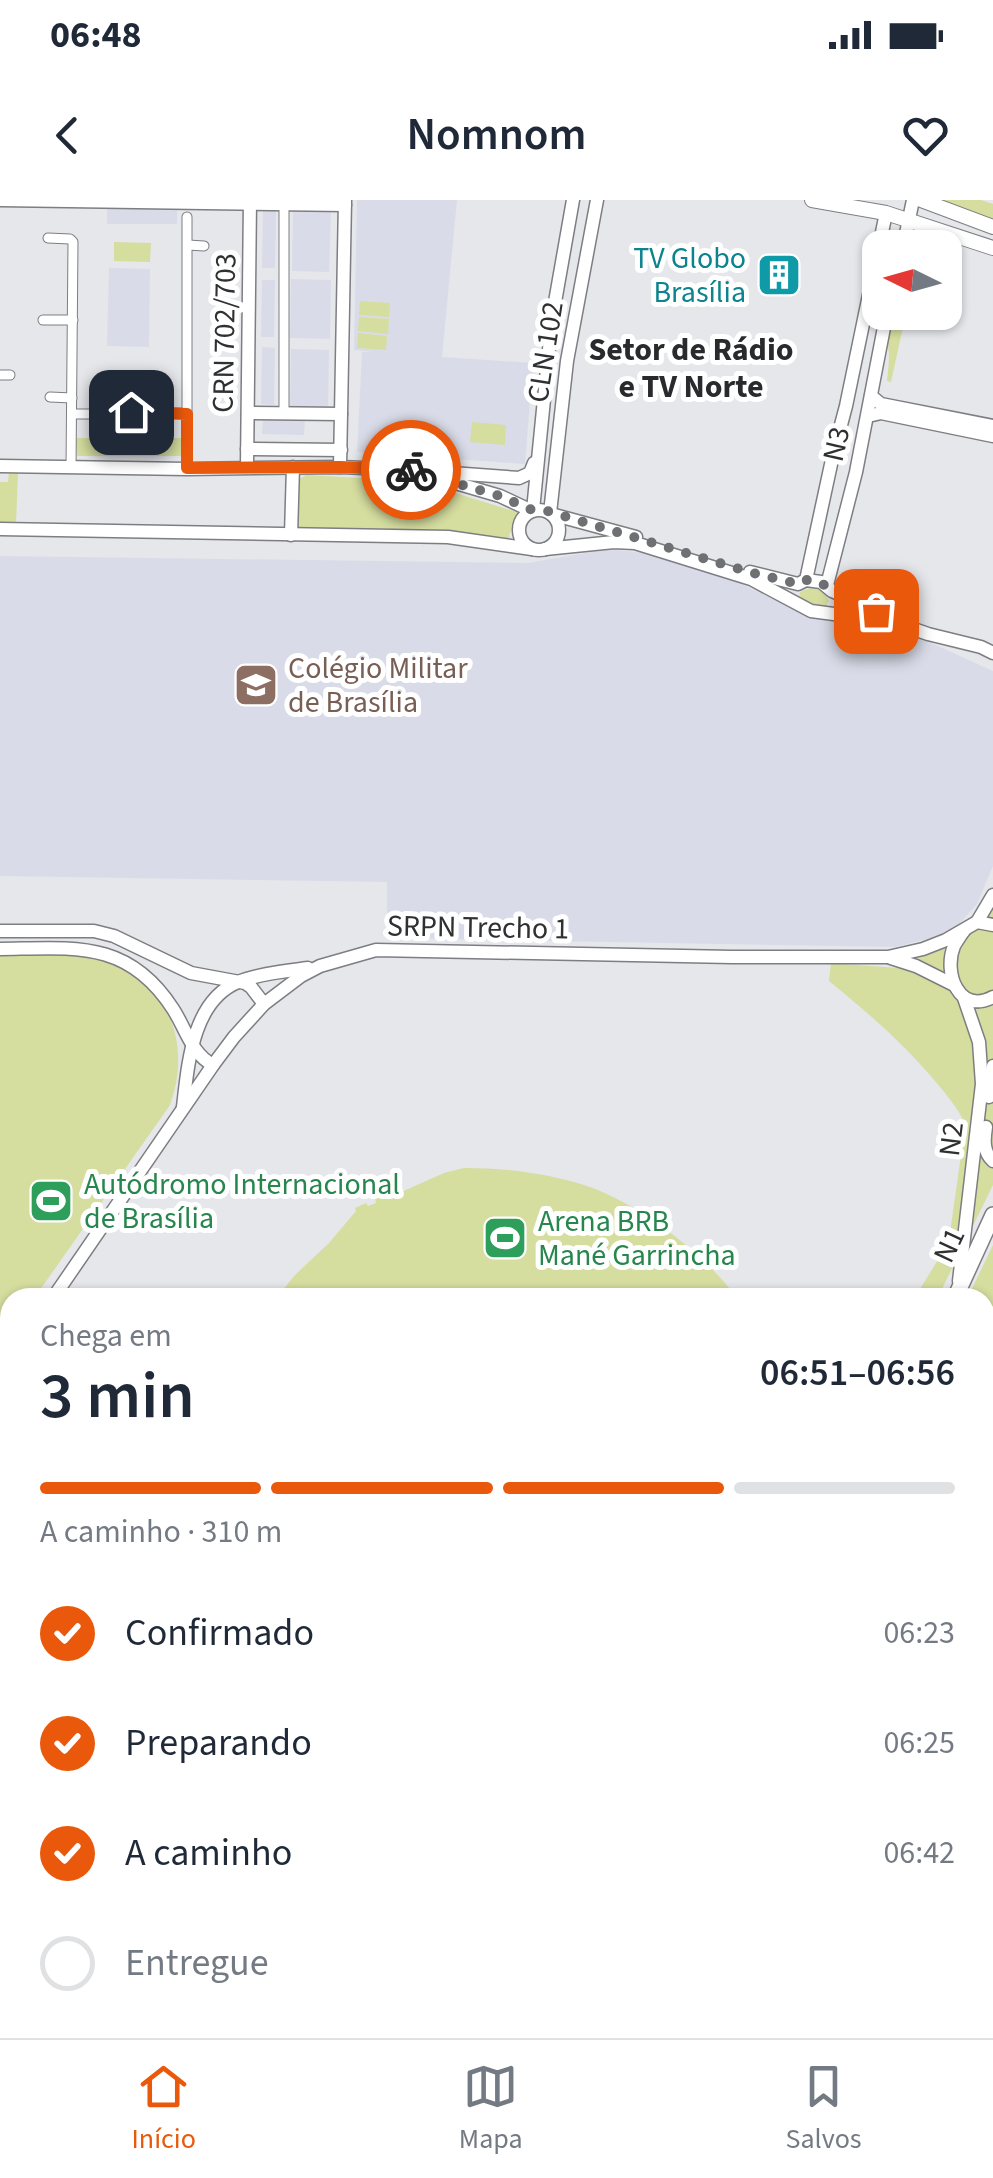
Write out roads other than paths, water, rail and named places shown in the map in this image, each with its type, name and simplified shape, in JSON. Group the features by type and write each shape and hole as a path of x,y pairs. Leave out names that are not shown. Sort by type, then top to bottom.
{"highway":[{"name":"N1","path":"959,1288 993,1215"}],"main road":[{"path":"0,200 345,203 340,467"},
{"name":"CLN 102","path":"532,510 552,319 572,200"},
{"name":"CLN 102","path":"551,514 567,361 597,200"},
{"path":"812,200 844,202 886,213 993,248"},
{"path":"907,230 913,200"},
{"path":"921,200 993,227"},
{"name":"CRN 702/703","path":"246,467 250,202"},
{"path":"883,230 886,213"},
{"path":"568,230 584,227 591,232"},
{"path":"796,604 794,598 802,582 863,330"},
{"name":"N3","path":"830,588 884,330"},
{"path":"850,390 881,413 993,436"},
{"path":"846,406 881,404 993,426"},
{"path":"248,414 341,414"},
{"path":"541,421 560,422"},
{"path":"0,466 340,467 519,478 530,473 539,446"},
{"path":"248,450 340,450"},
{"path":"291,535 293,467"},
{"path":"411,470 500,496 532,510 749,572 820,582 876,611 993,642"},
{"path":"532,510 520,522 518,531 521,539 538,549"},
{"path":"538,549 558,536 558,523 551,514"},
{"path":"0,529 448,537 538,549 635,543 752,580 811,611 894,622 993,653"},
{"path":"824,611 831,603 830,588"},
{"path":"954,985 954,945 993,895"},
{"path":"971,926 993,925"},
{"name":"SRPN Trecho 1","path":"60,1288 234,1037 264,1004 320,966 376,950 888,957 946,940 971,926"},
{"path":"0,931 94,931 127,942 191,973 238,981 251,987 264,1004"},
{"path":"0,948 76,948 117,957 160,991 193,1046 213,1065"},
{"name":"SRPN Trecho 1","path":"888,957 954,985"},
{"path":"183,1108 193,1046 205,1011 222,991 238,981 320,966"},
{"path":"219,978 258,977"},
{"name":"N2","path":"954,985 964,998 979,1042 982,1084 957,1288"},
{"path":"964,998 983,1002 993,997"},
{"path":"183,1029 190,1064"},
{"name":"N2","path":"993,1066 984,1142 993,1161"}],"street":[{"path":"284,205 284,413"},
{"path":"187,468 188,217"},
{"path":"48,238 73,242 71,468"},
{"path":"188,246 204,246"},
{"path":"43,320 73,320"},
{"path":"50,397 72,398"},
{"path":"131,412 187,414"},
{"path":"72,414 99,414"}],"place":[{"name":"TV Globo Brasília","path":"779,275"},
{"name":"Colégio Militar de Brasília","path":"256,685"},
{"name":"Autódromo Internacional de Brasília","path":"51,1201"},
{"name":"Arena BRB Mané Garrincha","path":"505,1238"}],"district":[{"name":"Setor de Rádio e TV Norte","path":"691,368"}]}
